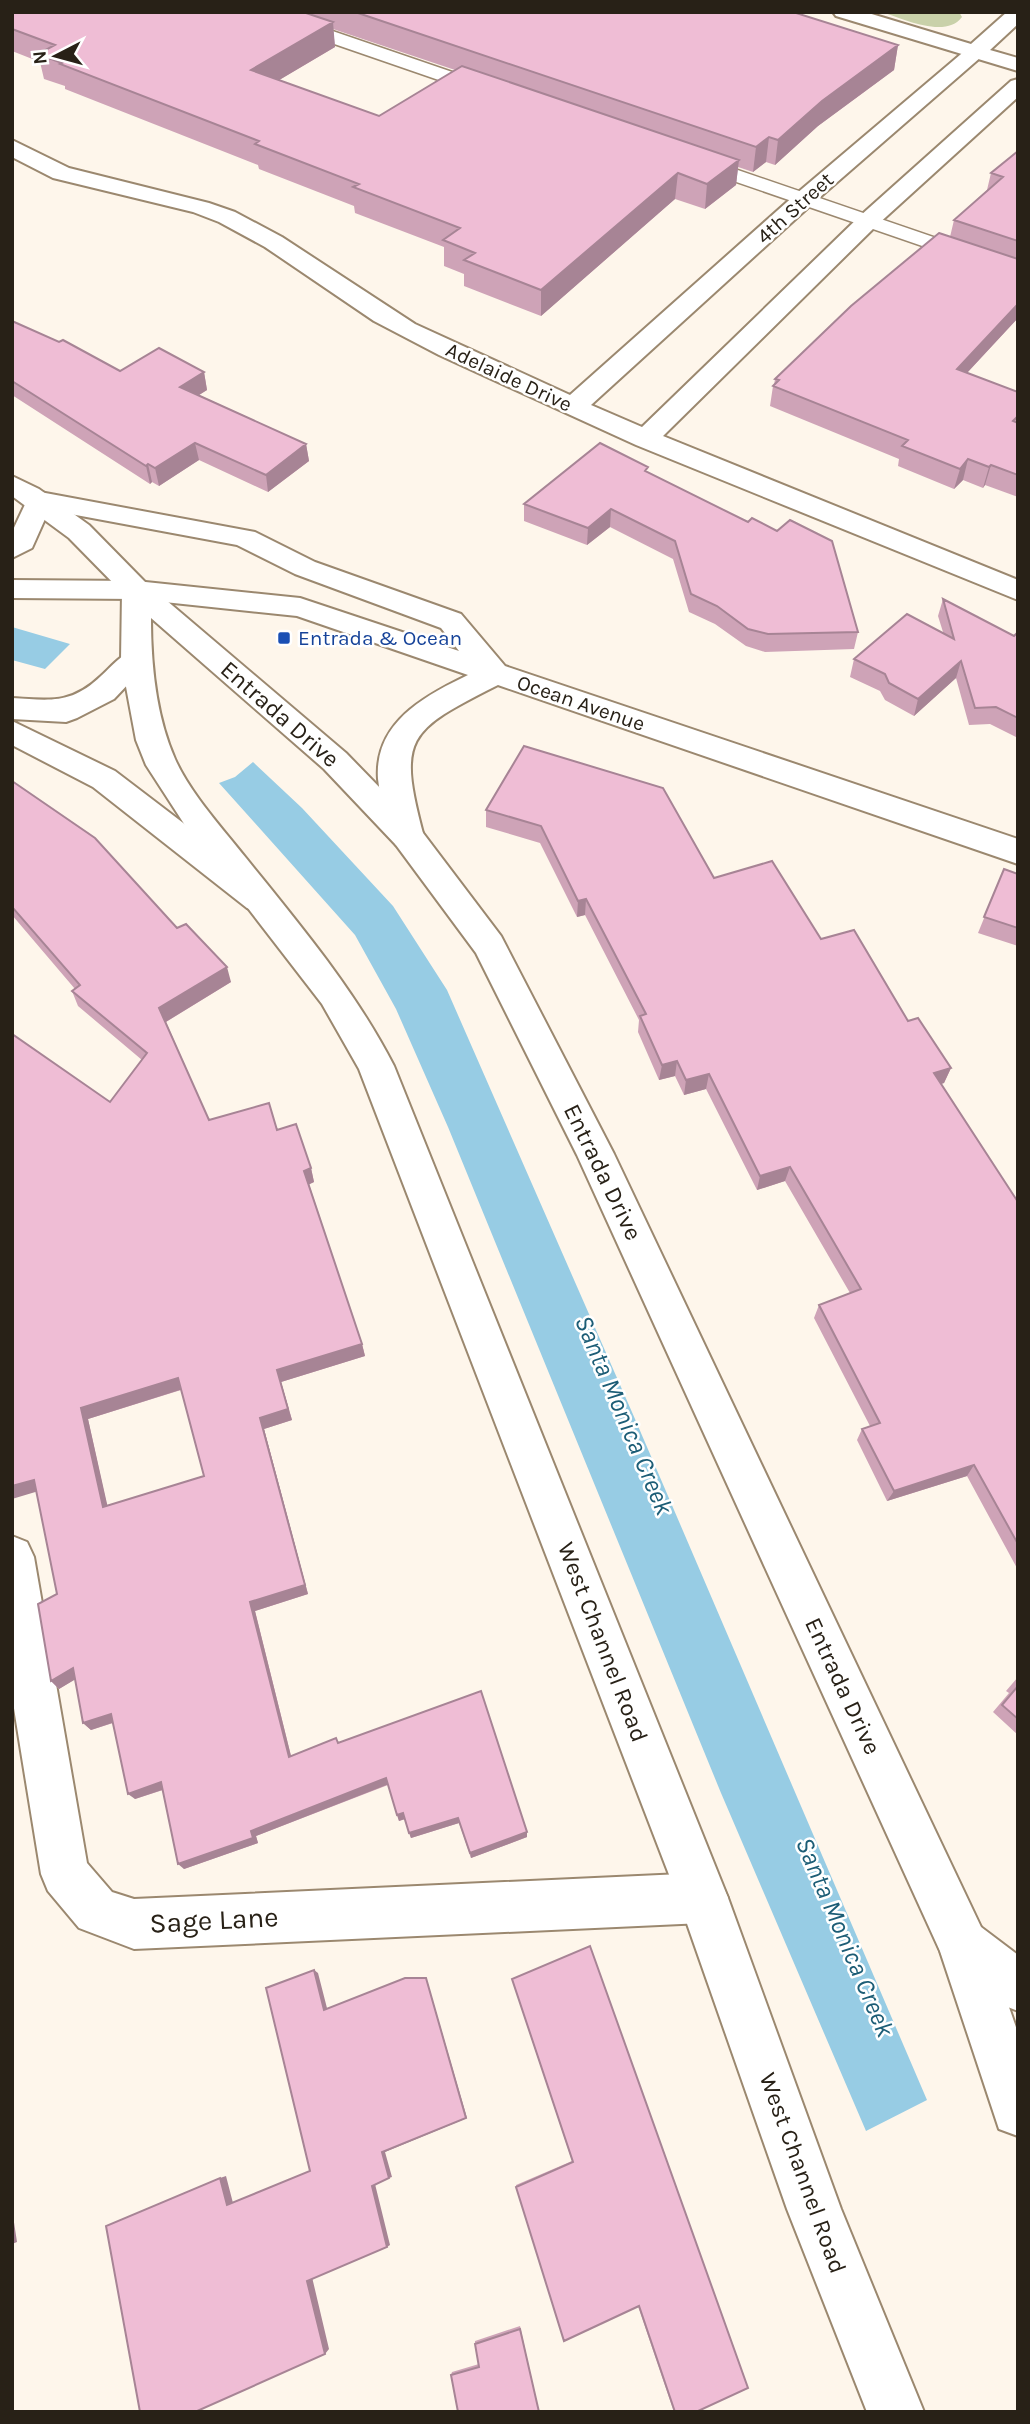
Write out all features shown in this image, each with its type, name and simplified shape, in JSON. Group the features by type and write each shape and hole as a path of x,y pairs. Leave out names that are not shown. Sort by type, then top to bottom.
{"street":[{"path":"843,12 1018,65"},
{"name":"4th Street","path":"574,406 804,199 974,53 1011,15"},
{"path":"645,439 868,221 1018,85"},
{"name":"Adelaide Drive","path":"12,147 43,166 69,176 190,203 227,217 260,233 404,328 645,439 785,499 1018,591"},
{"name":"Entrada Drive","path":"12,484 40,500 114,563 136,590 335,761 408,837 489,945 589,1141 963,1945 1018,1986"},
{"path":"12,550 22,542 40,500 245,538 305,568 451,621 495,674 424,711 405,731 396,749 393,776 408,837"},
{"name":"Ocean Avenue","path":"12,589 136,590 300,607 1018,852"},
{"name":"West Channel Road","path":"136,590 136,660 152,740 162,765 201,825 334,994 376,1066 703,1898 814,2208 896,2412"},
{"path":"12,708 65,711 103,692 136,660"},
{"name":"West Channel Road","path":"12,732 104,779 259,899"},
{"name":"Sage Lane","path":"12,1557 65,1874 96,1910 134,1924 703,1898"},
{"path":"963,1945 1018,2110"}],"lane":[{"path":"259,12 506,97"},
{"path":"674,154 1018,273"}],"green space":[{"path":"882,12 959,12 962,17 955,23 935,27"}],"water":[{"path":"12,627 70,644 45,669 12,660"},
{"name":"Santa Monica Creek","path":"253,762 302,808 393,906 447,990 635,1419 927,2100 866,2131 721,1793 448,1127 396,1009 355,935 219,783 235,777"}],"building":[{"path":"12,12 303,12 333,22 251,70 379,116 462,66 739,160 707,184 678,173 541,290 464,260 475,253 443,240 460,228 353,187 359,184 255,144 259,141 38,54 55,45 12,29"},
{"path":"355,12 793,12 898,45 822,101 778,140 769,137 756,147"},
{"path":"1018,151 1018,241 954,220 1003,177 991,173"},
{"path":"939,233 1018,259 1018,304 957,369 1018,392 1018,416 1013,421 1018,423 1018,475 968,459 960,469 902,446 908,440 773,386 779,380 775,379 851,306"},
{"path":"12,321 59,342 63,340 120,371 159,348 204,372 180,387 306,444 266,475 195,443 155,468 148,464 146,466 12,381"},
{"path":"600,443 648,467 645,471 748,522 752,518 777,531 790,520 832,541 858,632 768,634 748,629 717,606 691,594 675,541 611,509 588,528 524,504"},
{"path":"943,599 1014,636 1018,632 1018,718 996,707 975,708 961,661 918,699 889,683 885,674 854,659 907,614 954,639"},
{"path":"524,746 663,788 714,878 772,861 821,939 854,930 908,1021 918,1018 951,1068 934,1073 1018,1202 1018,1544 974,1465 894,1491 862,1429 880,1423 819,1305 861,1289 790,1167 760,1176 709,1074 686,1080 677,1061 662,1065 640,1016 646,1014 586,899 578,901 541,826 486,810"},
{"path":"12,781 95,838 177,928 186,924 227,967 159,1008 209,1120 269,1103 277,1130 296,1124 311,1168 304,1171 362,1344 277,1370 288,1409 260,1418 305,1585 250,1602 289,1757 336,1738 338,1743 481,1691 527,1832 470,1853 458,1818 409,1833 403,1813 397,1815 386,1778 251,1831 253,1838 178,1864 161,1782 128,1794 111,1714 83,1723 73,1668 51,1681 38,1604 57,1594 34,1480 12,1486 12,1034 110,1102 147,1053 72,991 80,985 12,907","holes":["178,1378 204,1476 103,1507 81,1408"]},
{"path":"1004,869 1018,874 1018,928 984,917"},
{"path":"1018,1686 1018,1719 1002,1705"},
{"path":"590,1946 748,2388 696,2412 675,2412 639,2306 564,2341 516,2187 573,2162 512,1979"},
{"path":"314,1970 324,2010 405,1978 426,1978 466,2118 382,2152 389,2178 372,2186 387,2247 307,2281 325,2354 195,2412 140,2412 106,2226 220,2178 227,2205 310,2171 266,1988"},
{"path":"520,2329 539,2412 458,2412 451,2375 479,2367 475,2344"}],"place":[{"name":"Entrada & Ocean","path":"284,638"}]}
